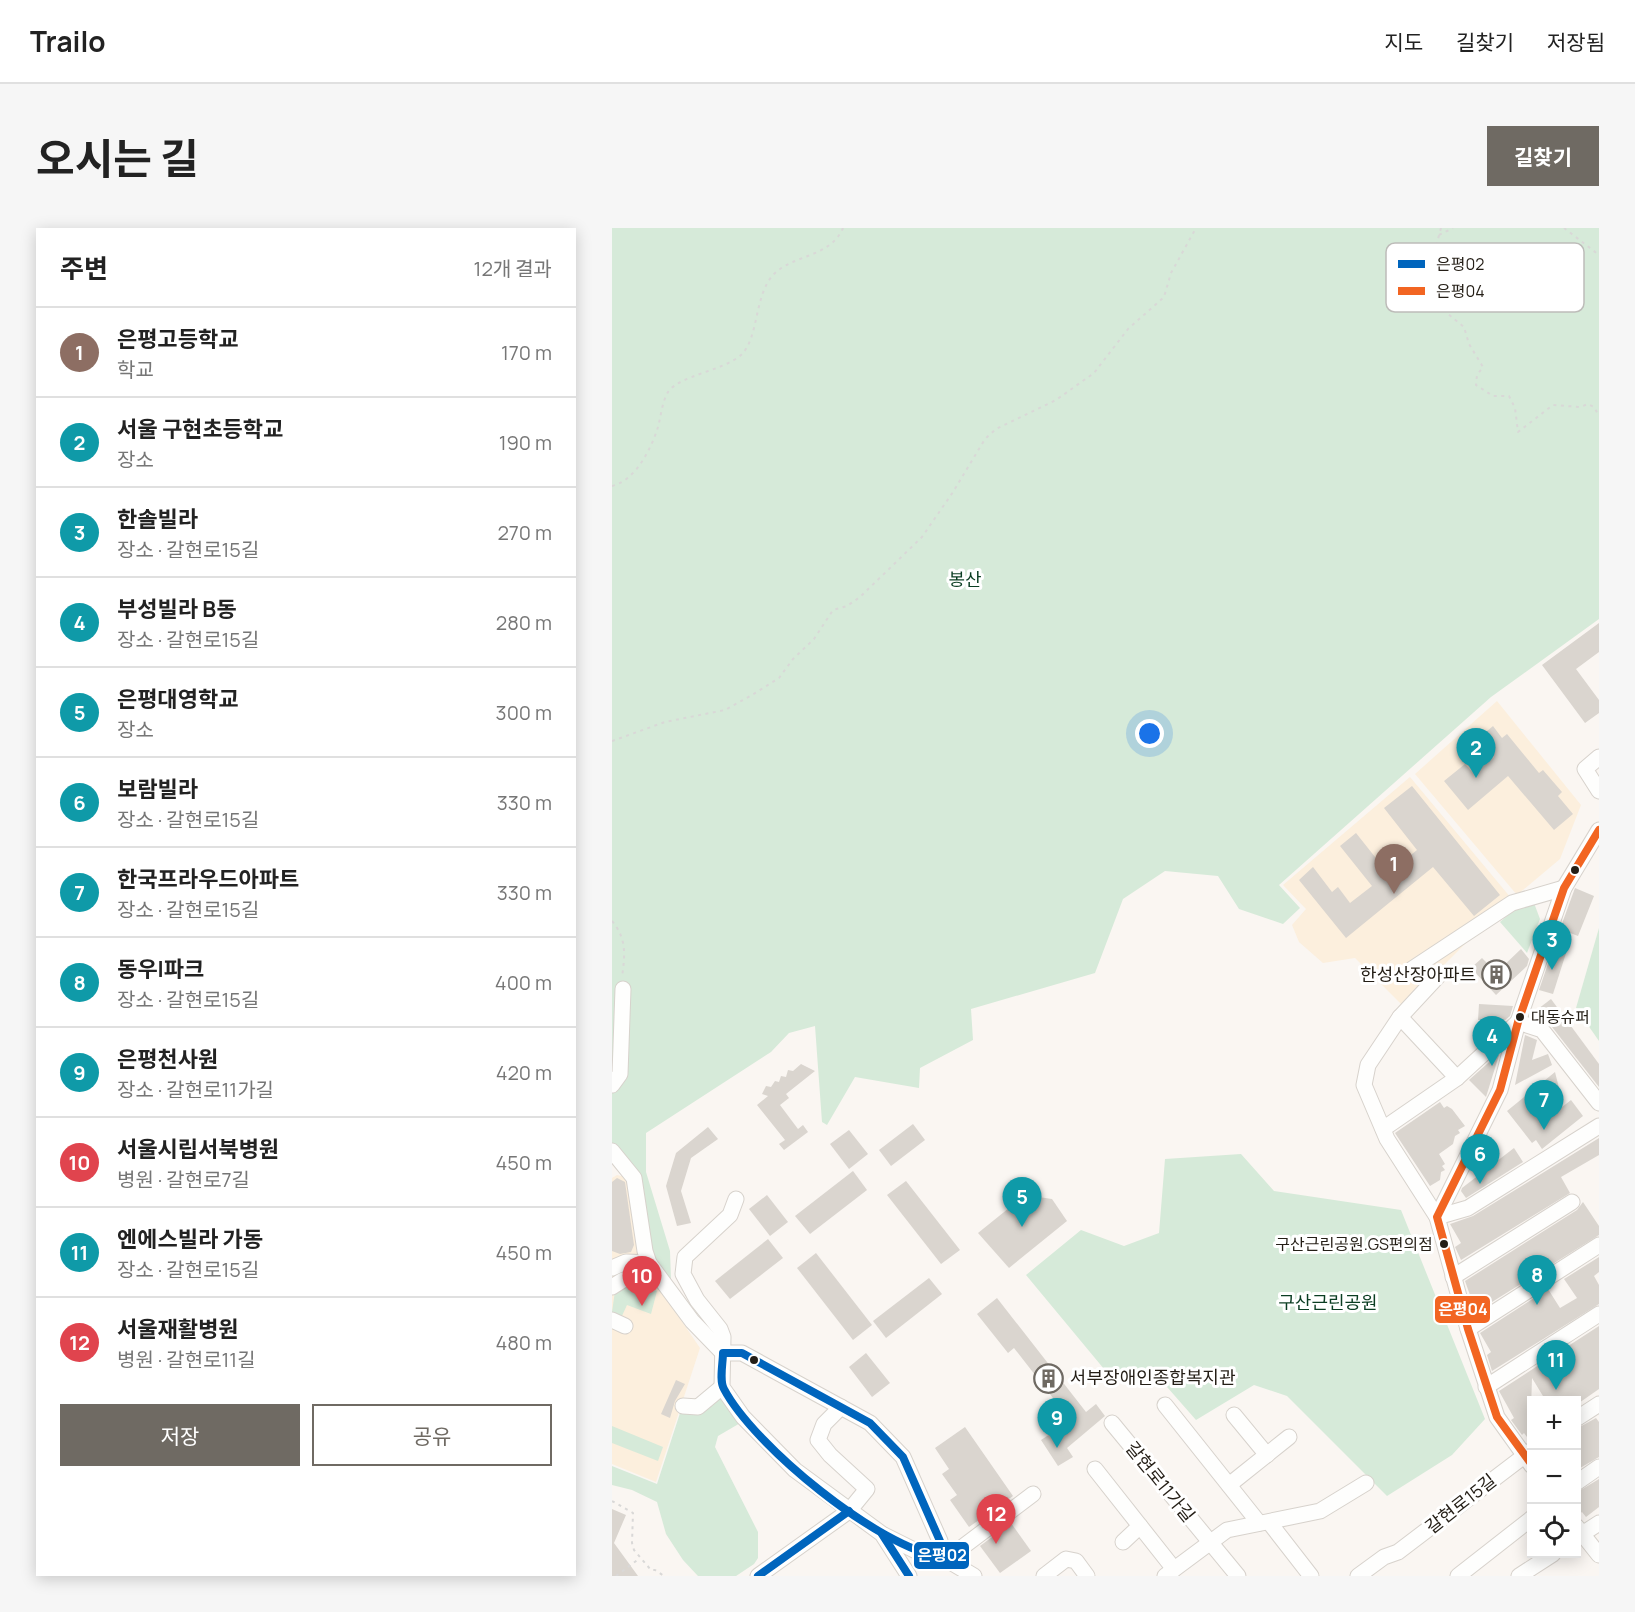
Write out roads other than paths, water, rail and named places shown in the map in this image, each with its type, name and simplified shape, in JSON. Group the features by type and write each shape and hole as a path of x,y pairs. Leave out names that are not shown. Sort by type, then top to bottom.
{"street":[{"path":"1599,757 1585,769 1593,777 1599,791"},
{"path":"1586,852 1599,816"},
{"path":"1437,1216 1500,1090 1518,1022 1564,888 1599,830"},
{"path":"1412,969 1512,903 1564,888"},
{"name":"갈현로15길","path":"1441,973 1400,1017 1368,1065 1364,1085 1383,1129 1437,1216 1468,1329 1497,1418 1527,1455"},
{"path":"612,1085 620,1074 623,989"},
{"path":"1400,1017 1457,1078"},
{"path":"1383,1129 1457,1078 1518,1022"},
{"path":"1518,1022 1542,1030 1599,1102"},
{"path":"1437,1216 1468,1208 1599,1126"},
{"path":"614,1159 634,1178 645,1251 649,1263 692,1321 723,1353 742,1353 870,1423 903,1457 940,1541 942,1557"},
{"path":"736,1199 730,1215 685,1257 683,1274 697,1300 720,1329 723,1353 722,1387 743,1417 795,1470 849,1511 882,1534 922,1554 942,1557 974,1576"},
{"path":"1453,1277 1572,1202"},
{"path":"1468,1329 1599,1245"},
{"path":"612,1268 626,1262 649,1263"},
{"path":"612,1287 623,1280 637,1277 649,1263"},
{"path":"1486,1387 1599,1314"},
{"path":"683,1406 698,1407 722,1387"},
{"path":"1581,1416 1599,1404"},
{"path":"1165,1405 1229,1485 1311,1576"},
{"path":"758,1576 849,1511 867,1489 830,1455 818,1440 824,1424 841,1407"},
{"path":"1234,1415 1267,1455"},
{"name":"갈현로11가길","path":"1112,1423 1238,1576"},
{"path":"1229,1485 1289,1437"},
{"name":"갈현로15길","path":"1358,1576 1384,1557 1398,1552 1527,1458"},
{"path":"1581,1480 1599,1467"},
{"path":"1095,1469 1140,1526 1169,1573 1227,1530 1320,1511 1365,1483"},
{"path":"942,1557 956,1552 1033,1494"},
{"path":"1458,1576 1527,1522"},
{"path":"1581,1531 1599,1523"},
{"path":"1123,1542 1140,1526"},
{"path":"882,1534 909,1576"},
{"path":"1581,1535 1599,1555"},
{"path":"1526,1574 1548,1558"},
{"path":"1044,1576 1066,1560 1076,1561 1087,1576"}],"place":[{"name":"서울 구현초등학교","path":"1476,778"},
{"name":"은평고등학교","path":"1394,894"},
{"name":"한솔빌라","path":"1552,970"},
{"name":"한성산장아파트","path":"1497,975"},
{"name":"대동슈퍼","path":"1520,1017"},
{"name":"부성빌라 B동","path":"1492,1066"},
{"name":"한국프라우드아파트","path":"1544,1130"},
{"name":"보람빌라","path":"1480,1184"},
{"name":"은평대영학교","path":"1022,1227"},
{"name":"구산근린공원.GS편의점","path":"1444,1244"},
{"name":"동우I파크","path":"1537,1305"},
{"name":"서울시립서북병원","path":"642,1306"},
{"name":"서부장애인종합복지관","path":"1049,1378"},
{"name":"엔에스빌라 가동","path":"1556,1390"},
{"name":"은평천사원","path":"1057,1448"},
{"name":"서울재활병원","path":"996,1544"}],"park label":[{"name":"봉산","path":"965,580"},
{"name":"구산근린공원","path":"1328,1303"}]}
